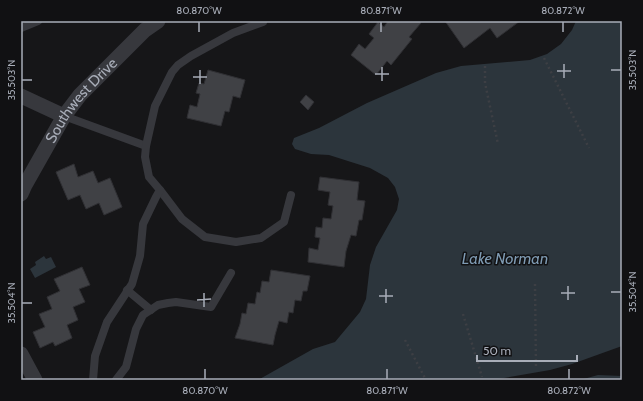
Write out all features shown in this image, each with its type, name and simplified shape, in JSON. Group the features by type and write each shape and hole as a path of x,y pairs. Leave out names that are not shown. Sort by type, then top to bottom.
{"street":[{"name":"Southwest Drive","path":"21,194 64,116 80,95 145,30 158,21"},
{"path":"21,96 64,116"},
{"path":"21,354 35,380"}],"lane":[{"path":"21,28 38,21"},
{"path":"263,22 233,33 191,56 178,65 172,72 155,106 145,157 149,177 182,219 205,237 236,242 261,238 284,222 292,195"},
{"path":"64,116 146,146"},
{"path":"93,380 95,356 106,322 132,284 140,256 143,224 160,190"},
{"path":"116,380 126,367 136,329 143,315 158,305 176,302 211,307 232,273"},
{"path":"127,290 150,310"}],"path":[{"path":"544,58 589,148"},
{"path":"484,66 485,83 498,144"},
{"path":"535,284 536,369"},
{"path":"463,314 482,378"},
{"path":"405,340 426,380"}],"water":[{"name":"Lake Norman","path":"576,21 622,21 622,346 572,364 550,370 493,380 258,380 313,349 335,342 360,312 366,299 370,265 376,247 397,210 399,199 395,187 388,178 370,168 329,155 311,154 295,149 292,144 294,138 319,128 367,103 436,73 461,66 530,60 547,54 561,44 572,30"},
{"path":"44,256 46,259 51,257 56,267 35,278 30,269 36,265 35,262"},
{"path":"598,375 622,376 622,380 580,380"}],"building":[{"path":"388,21 419,21 421,23 409,37 412,39 391,65 387,61 376,75 351,55 359,44 365,49 374,38 369,34 378,22 384,27"},
{"path":"445,21 520,21 497,38 490,28 464,48"},
{"path":"208,70 245,80 240,98 233,96 229,112 225,111 221,126 187,118 190,105 197,107 200,94 196,93 199,83 204,84"},
{"path":"306,95 314,102 308,110 300,102"},
{"path":"74,164 78,177 93,171 98,183 110,178 122,207 104,215 99,203 86,209 80,195 68,200 56,172"},
{"path":"320,177 359,182 357,200 365,201 362,220 359,220 356,236 351,235 346,251 344,267 308,262 309,248 318,250 320,238 315,237 316,227 322,228 323,218 331,219 333,206 328,205 330,192 318,190"},
{"path":"82,267 90,285 79,289 85,302 73,307 78,320 67,325 72,338 55,346 53,342 40,348 33,332 45,327 39,314 52,309 47,297 60,291 54,279"},
{"path":"271,270 310,276 307,291 303,291 301,301 295,300 293,313 289,312 287,323 279,321 273,345 235,338 242,313 246,314 248,303 255,304 257,292 260,293 262,281 269,282"}]}
